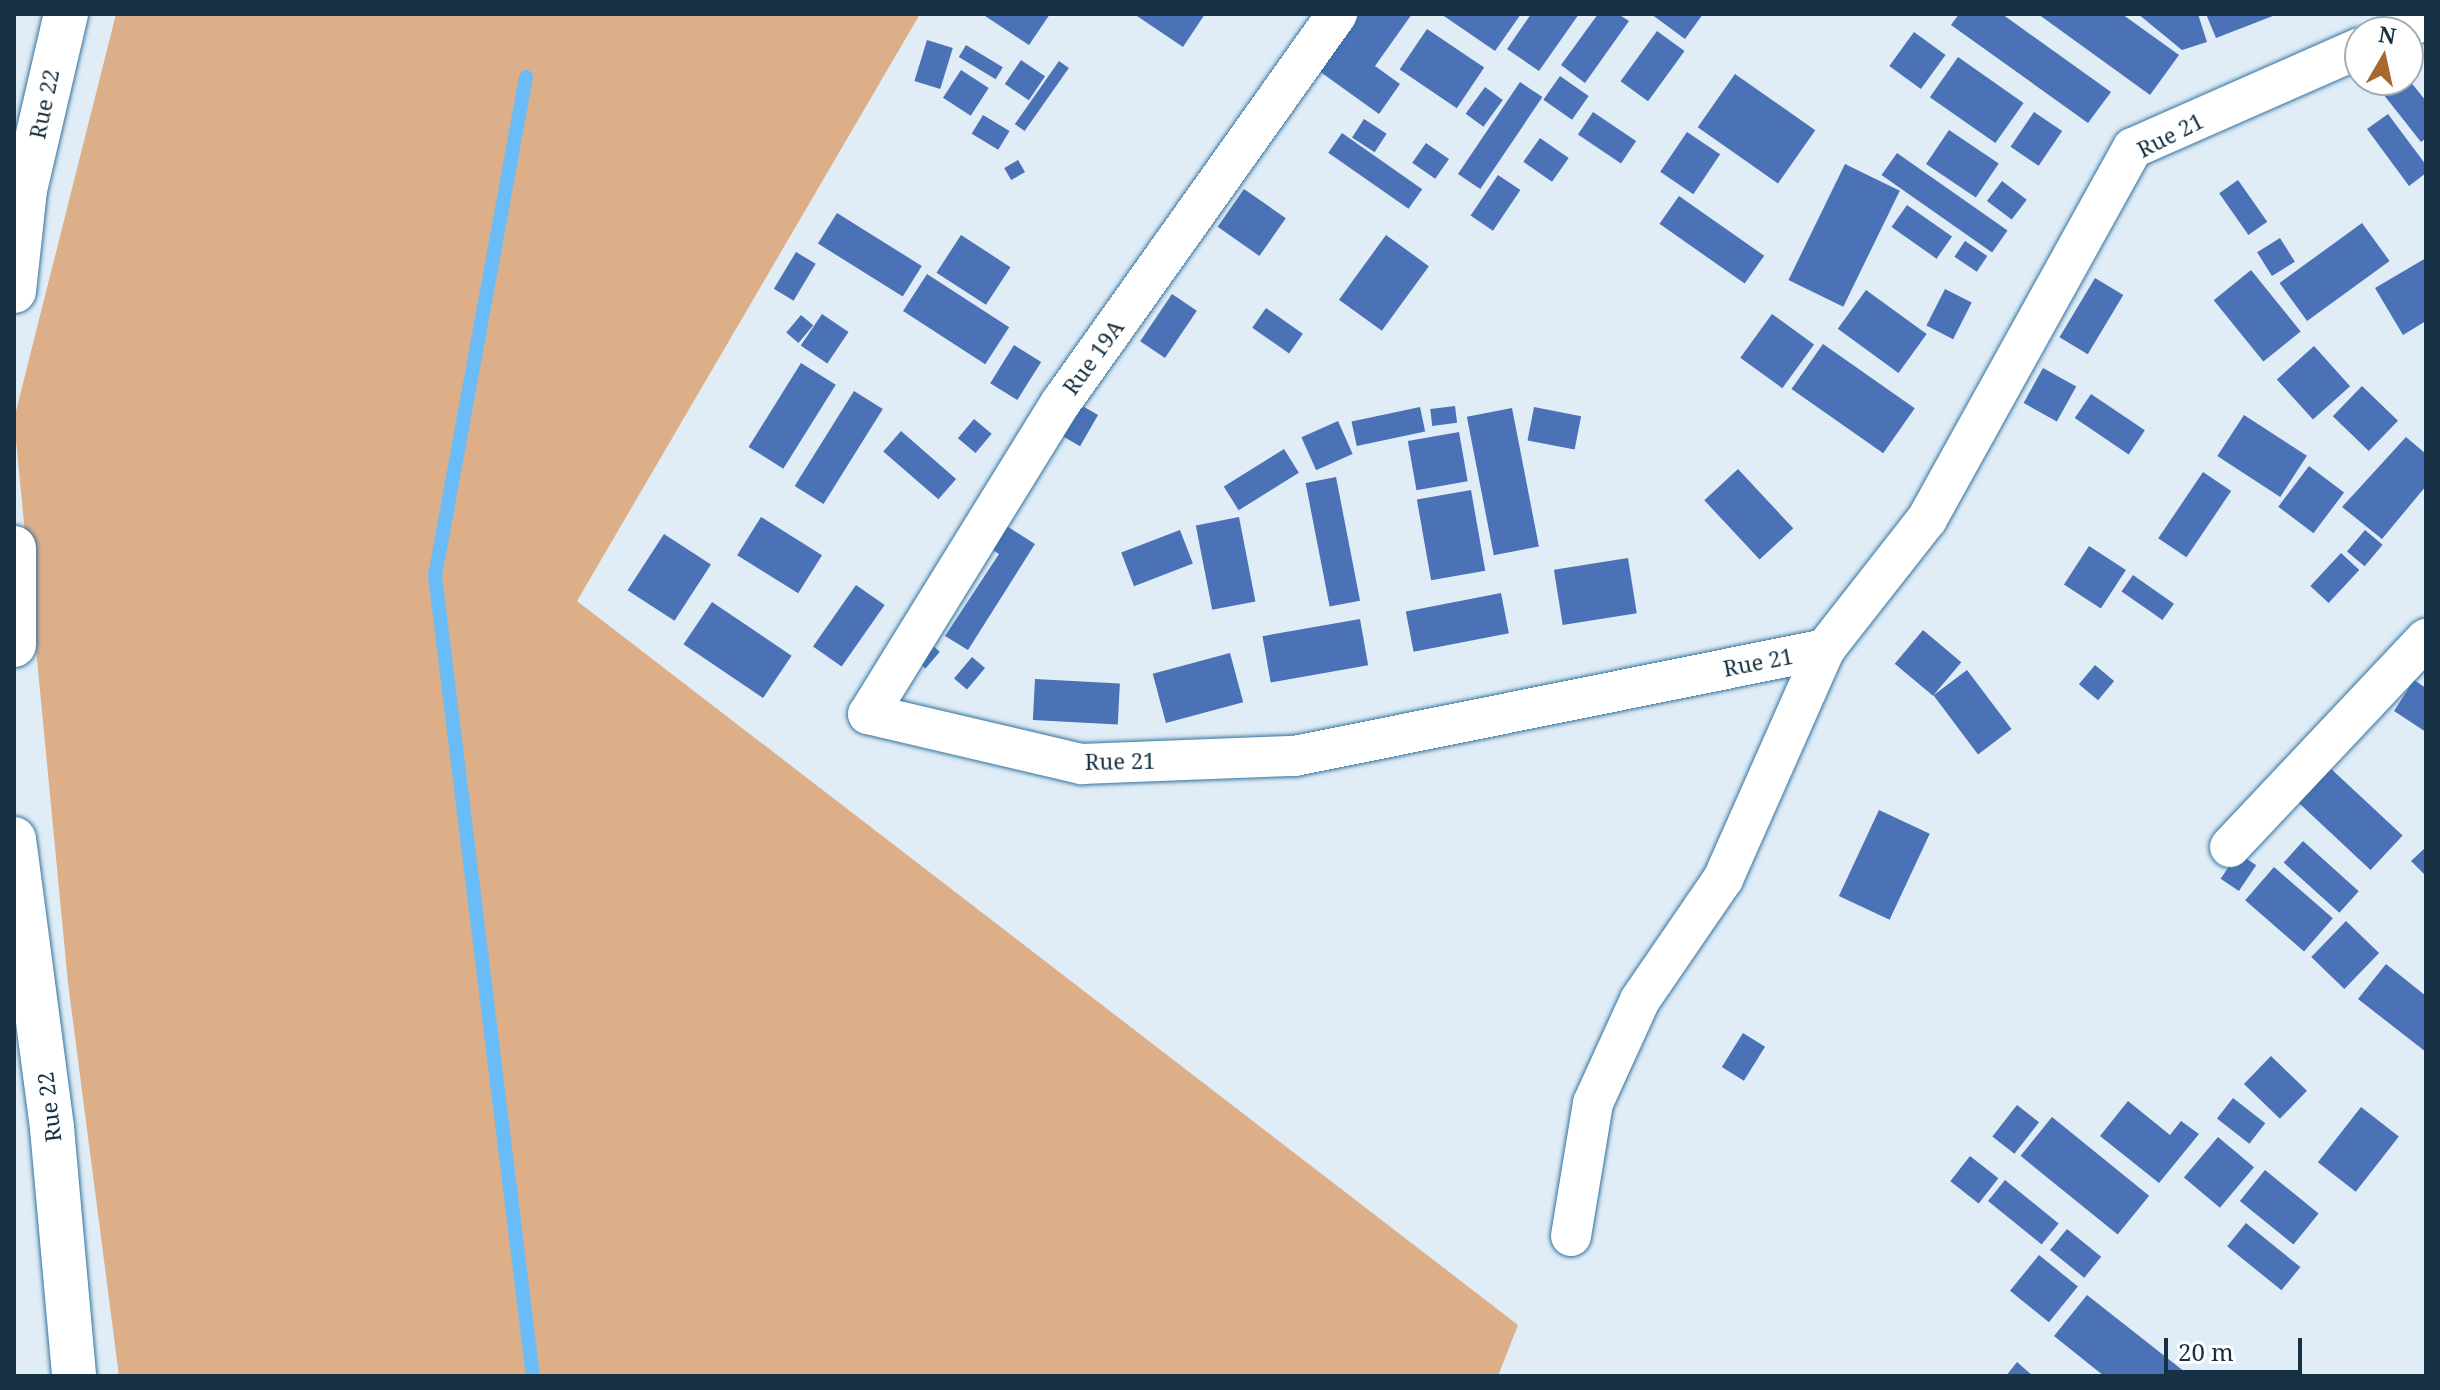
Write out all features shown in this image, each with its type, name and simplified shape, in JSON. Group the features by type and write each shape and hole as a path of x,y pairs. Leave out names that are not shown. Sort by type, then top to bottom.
{"street":[{"name":"Rue 22","path":"14,291 25,190 66,14"},
{"name":"Rue 19A","path":"868,714 1061,402 1337,14"},
{"name":"Rue 21","path":"868,714 1082,764 1295,756 1825,649 1927,519 2133,148 2344,55"},
{"path":"14,548 14,645"},
{"path":"2230,847 2426,639"},
{"path":"1571,1236 1593,1103 1640,1000 1723,879 1825,649"},
{"name":"Rue 22","path":"14,839 52,1128 74,1376"}],"shaded area":[{"path":"116,14 920,14 577,601 1518,1325 1498,1376 119,1376 68,983 14,419"}],"building":[{"path":"982,14 1050,14 1029,45"},
{"path":"1134,14 1205,14 1183,47"},
{"path":"1359,14 1412,14 1375,66 1400,84 1379,114 1319,71"},
{"path":"1441,14 1521,14 1495,51"},
{"path":"1531,14 1579,14 1539,71 1507,49"},
{"path":"1598,14 1618,14 1629,21 1585,83 1561,65"},
{"path":"1651,14 1703,14 1685,39"},
{"path":"1959,14 2002,14 2111,92 2088,123 1951,25"},
{"path":"2038,14 2122,14 2179,55 2150,95"},
{"path":"2138,14 2198,14 2207,42 2182,50"},
{"path":"2206,14 2278,14 2216,38"},
{"path":"1427,29 1484,68 1457,108 1400,70"},
{"path":"1657,31 1685,51 1648,101 1621,81"},
{"path":"1914,32 1946,55 1921,89 1889,66"},
{"path":"927,40 953,48 940,89 914,81"},
{"path":"966,45 1003,67 996,79 959,57"},
{"path":"1958,57 2024,103 1995,143 1930,97"},
{"path":"1021,60 1045,76 1029,100 1005,84"},
{"path":"1059,61 1069,68 1025,131 1015,124"},
{"path":"961,70 989,88 971,116 943,98"},
{"path":"1735,74 1815,130 1778,183 1698,127"},
{"path":"1560,76 1589,96 1572,120 1543,100"},
{"path":"1520,82 1542,97 1480,189 1458,174"},
{"path":"1485,87 1503,100 1483,127 1466,114"},
{"path":"2385,96 2422,96 2426,101 2426,138 2421,142"},
{"path":"1593,112 1636,141 1621,163 1578,134"},
{"path":"2034,112 2062,131 2039,166 2011,147"},
{"path":"2388,114 2426,165 2426,173 2409,186 2367,129"},
{"path":"983,115 1010,131 998,150 972,134"},
{"path":"1364,119 1387,134 1375,152 1352,137"},
{"path":"1949,130 1999,164 1976,198 1926,164"},
{"path":"1687,132 1720,154 1693,194 1660,172"},
{"path":"1342,133 1422,189 1409,209 1328,153"},
{"path":"1540,138 1569,158 1552,182 1523,162"},
{"path":"1426,143 1449,159 1435,179 1412,163"},
{"path":"1897,153 2008,230 1992,253 1882,175"},
{"path":"1018,160 1025,172 1011,180 1004,168"},
{"path":"1845,164 1900,191 1843,307 1788,280"},
{"path":"1498,175 1520,190 1493,231 1471,216"},
{"path":"2238,180 2267,222 2248,235 2219,193"},
{"path":"2002,181 2027,200 2012,220 1987,201"},
{"path":"1244,189 1286,218 1259,256 1218,227"},
{"path":"1679,196 1764,256 1745,284 1659,224"},
{"path":"1907,205 1952,237 1937,259 1892,227"},
{"path":"837,213 922,266 903,297 818,244"},
{"path":"2362,223 2390,261 2307,321 2279,283"},
{"path":"961,235 1010,267 986,305 936,273"},
{"path":"1386,235 1429,266 1382,331 1339,300"},
{"path":"2280,238 2295,262 2272,276 2257,252"},
{"path":"1965,241 1987,256 1977,272 1954,257"},
{"path":"796,252 816,264 794,301 774,289"},
{"path":"2426,258 2426,321 2403,335 2375,288"},
{"path":"2251,270 2301,331 2263,362 2214,300"},
{"path":"927,274 1009,327 985,364 903,311"},
{"path":"2095,278 2123,295 2088,354 2059,337"},
{"path":"1945,289 1972,303 1953,339 1926,326"},
{"path":"1866,290 1927,334 1898,373 1838,329"},
{"path":"1172,294 1197,311 1165,358 1140,341"},
{"path":"1266,308 1303,334 1289,353 1252,328"},
{"path":"822,314 849,332 827,363 801,346"},
{"path":"1772,314 1814,345 1782,388 1740,358"},
{"path":"801,315 813,325 798,343 786,333"},
{"path":"1823,344 1915,408 1883,453 1791,389"},
{"path":"1014,345 1041,362 1017,400 990,383"},
{"path":"2314,346 2350,386 2313,420 2277,379"},
{"path":"801,363 836,385 783,469 749,447"},
{"path":"2043,368 2076,386 2057,421 2024,403"},
{"path":"2362,386 2398,421 2369,451 2333,416"},
{"path":"854,391 883,409 823,504 795,486"},
{"path":"2091,394 2145,430 2129,454 2075,418"},
{"path":"1079,404 1098,415 1080,446 1061,435"},
{"path":"1455,406 1457,423 1432,426 1430,409"},
{"path":"1420,407 1425,431 1357,446 1352,422"},
{"path":"1534,407 1581,416 1575,450 1528,440"},
{"path":"1512,408 1539,546 1494,555 1467,417"},
{"path":"2244,415 2307,456 2280,497 2217,456"},
{"path":"974,419 992,434 976,453 958,438"},
{"path":"1338,421 1353,454 1316,470 1301,437"},
{"path":"901,431 956,479 938,499 883,451"},
{"path":"1459,432 1468,481 1416,490 1408,441"},
{"path":"2406,437 2426,454 2426,486 2382,539 2342,507"},
{"path":"1284,449 1299,473 1239,510 1224,487"},
{"path":"2309,466 2344,492 2313,533 2278,507"},
{"path":"1738,469 1793,528 1760,560 1704,500"},
{"path":"2203,472 2231,491 2186,557 2158,538"},
{"path":"1336,477 1360,601 1330,607 1306,483"},
{"path":"1471,490 1485,571 1431,580 1417,500"},
{"path":"761,517 822,555 798,593 737,555"},
{"path":"1239,517 1255,601 1212,610 1196,525"},
{"path":"1002,523 1035,544 968,650 945,636 999,554 987,546"},
{"path":"1180,530 1193,564 1134,586 1121,553"},
{"path":"2365,530 2383,545 2365,566 2347,551"},
{"path":"664,534 711,564 674,621 628,590"},
{"path":"2089,546 2126,570 2101,609 2064,585"},
{"path":"2341,553 2359,570 2329,603 2310,586"},
{"path":"1628,558 1637,613 1563,625 1554,570"},
{"path":"2133,575 2174,604 2162,620 2122,591"},
{"path":"856,585 885,605 842,667 813,646"},
{"path":"1501,593 1509,633 1414,652 1406,612"},
{"path":"712,602 792,656 763,698 683,644"},
{"path":"1360,619 1368,665 1271,682 1263,636"},
{"path":"1923,630 1961,662 1933,696 1895,664"},
{"path":"924,638 940,652 925,668 910,655"},
{"path":"1230,653 1243,702 1166,723 1153,674"},
{"path":"972,657 985,668 967,689 954,678"},
{"path":"2095,665 2114,681 2098,700 2079,684"},
{"path":"1967,670 2012,729 1978,754 1933,695"},
{"path":"1035,679 1120,683 1118,724 1033,720"},
{"path":"2414,680 2426,688 2426,732 2394,711"},
{"path":"2328,766 2403,836 2371,870 2296,800"},
{"path":"1879,810 1930,834 1890,920 1839,896"},
{"path":"2303,841 2359,891 2339,913 2284,863"},
{"path":"2426,847 2426,876 2411,861"},
{"path":"2238,853 2256,865 2239,891 2221,879"},
{"path":"2274,867 2333,918 2304,951 2245,900"},
{"path":"2346,921 2379,953 2344,989 2311,957"},
{"path":"2386,964 2426,996 2426,1052 2358,999"},
{"path":"1743,1033 1765,1047 1744,1081 1722,1067"},
{"path":"2271,1056 2307,1091 2280,1119 2244,1084"},
{"path":"2233,1098 2265,1123 2249,1144 2217,1118"},
{"path":"2128,1101 2170,1135 2181,1121 2199,1134 2159,1183 2100,1136"},
{"path":"2017,1105 2039,1122 2014,1154 1992,1137"},
{"path":"2361,1107 2399,1137 2356,1192 2318,1162"},
{"path":"2052,1117 2149,1196 2118,1235 2021,1156"},
{"path":"2218,1137 2254,1167 2220,1208 2184,1178"},
{"path":"1970,1156 1998,1178 1979,1203 1950,1181"},
{"path":"2265,1170 2319,1213 2293,1245 2240,1201"},
{"path":"2005,1180 2059,1223 2042,1244 1988,1201"},
{"path":"2246,1223 2300,1267 2282,1290 2227,1246"},
{"path":"2067,1229 2101,1257 2084,1278 2050,1250"},
{"path":"2039,1255 2078,1286 2049,1322 2010,1291"},
{"path":"2087,1295 2190,1376 2104,1376 2054,1336"},
{"path":"2017,1362 2033,1376 2006,1376"}],"waterway":[{"path":"526,77 435,576 533,1376"}]}
